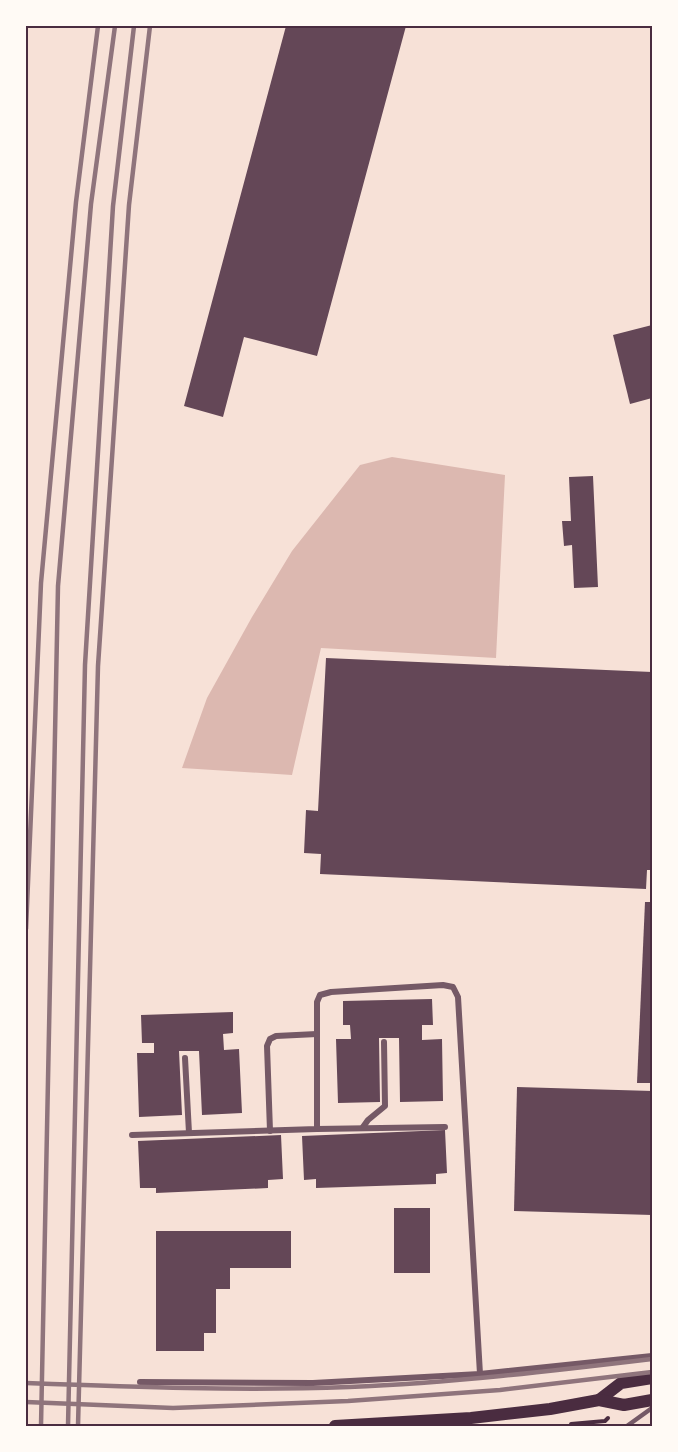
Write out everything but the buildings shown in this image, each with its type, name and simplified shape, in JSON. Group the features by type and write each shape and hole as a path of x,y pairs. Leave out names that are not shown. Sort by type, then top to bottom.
{"main road":[{"path":"599,1400 621,1383 651,1378"},
{"path":"335,1426 471,1418 550,1409 599,1400 624,1405 652,1400"}],"street":[{"path":"317,1129 317,1002 320,995 331,992 443,985 453,987 458,997 480,1374"},
{"path":"270,1131 267,1046 270,1039 276,1036 317,1034"},
{"path":"363,1127 385,1106 384,1042"},
{"path":"185,1058 189,1133"},
{"path":"132,1135 363,1127 445,1127"},
{"path":"140,1382 313,1383 480,1374 652,1356"}],"lane":[{"path":"627,1426 652,1408"}],"shaded area":[{"path":"392,457 505,475 496,658 321,648 292,775 182,768 207,698 292,551 360,465"}],"railway":[{"path":"26,929 41,583 76,202 98,26"},
{"path":"41,1426 58,586 91,204 115,26"},
{"path":"68,1426 85,665 113,206 134,26"},
{"path":"78,1426 98,666 129,205 150,26"},
{"path":"26,1383 228,1389 349,1387 463,1380 652,1359"},
{"path":"26,1402 173,1408 348,1401 500,1390 652,1372"}]}
